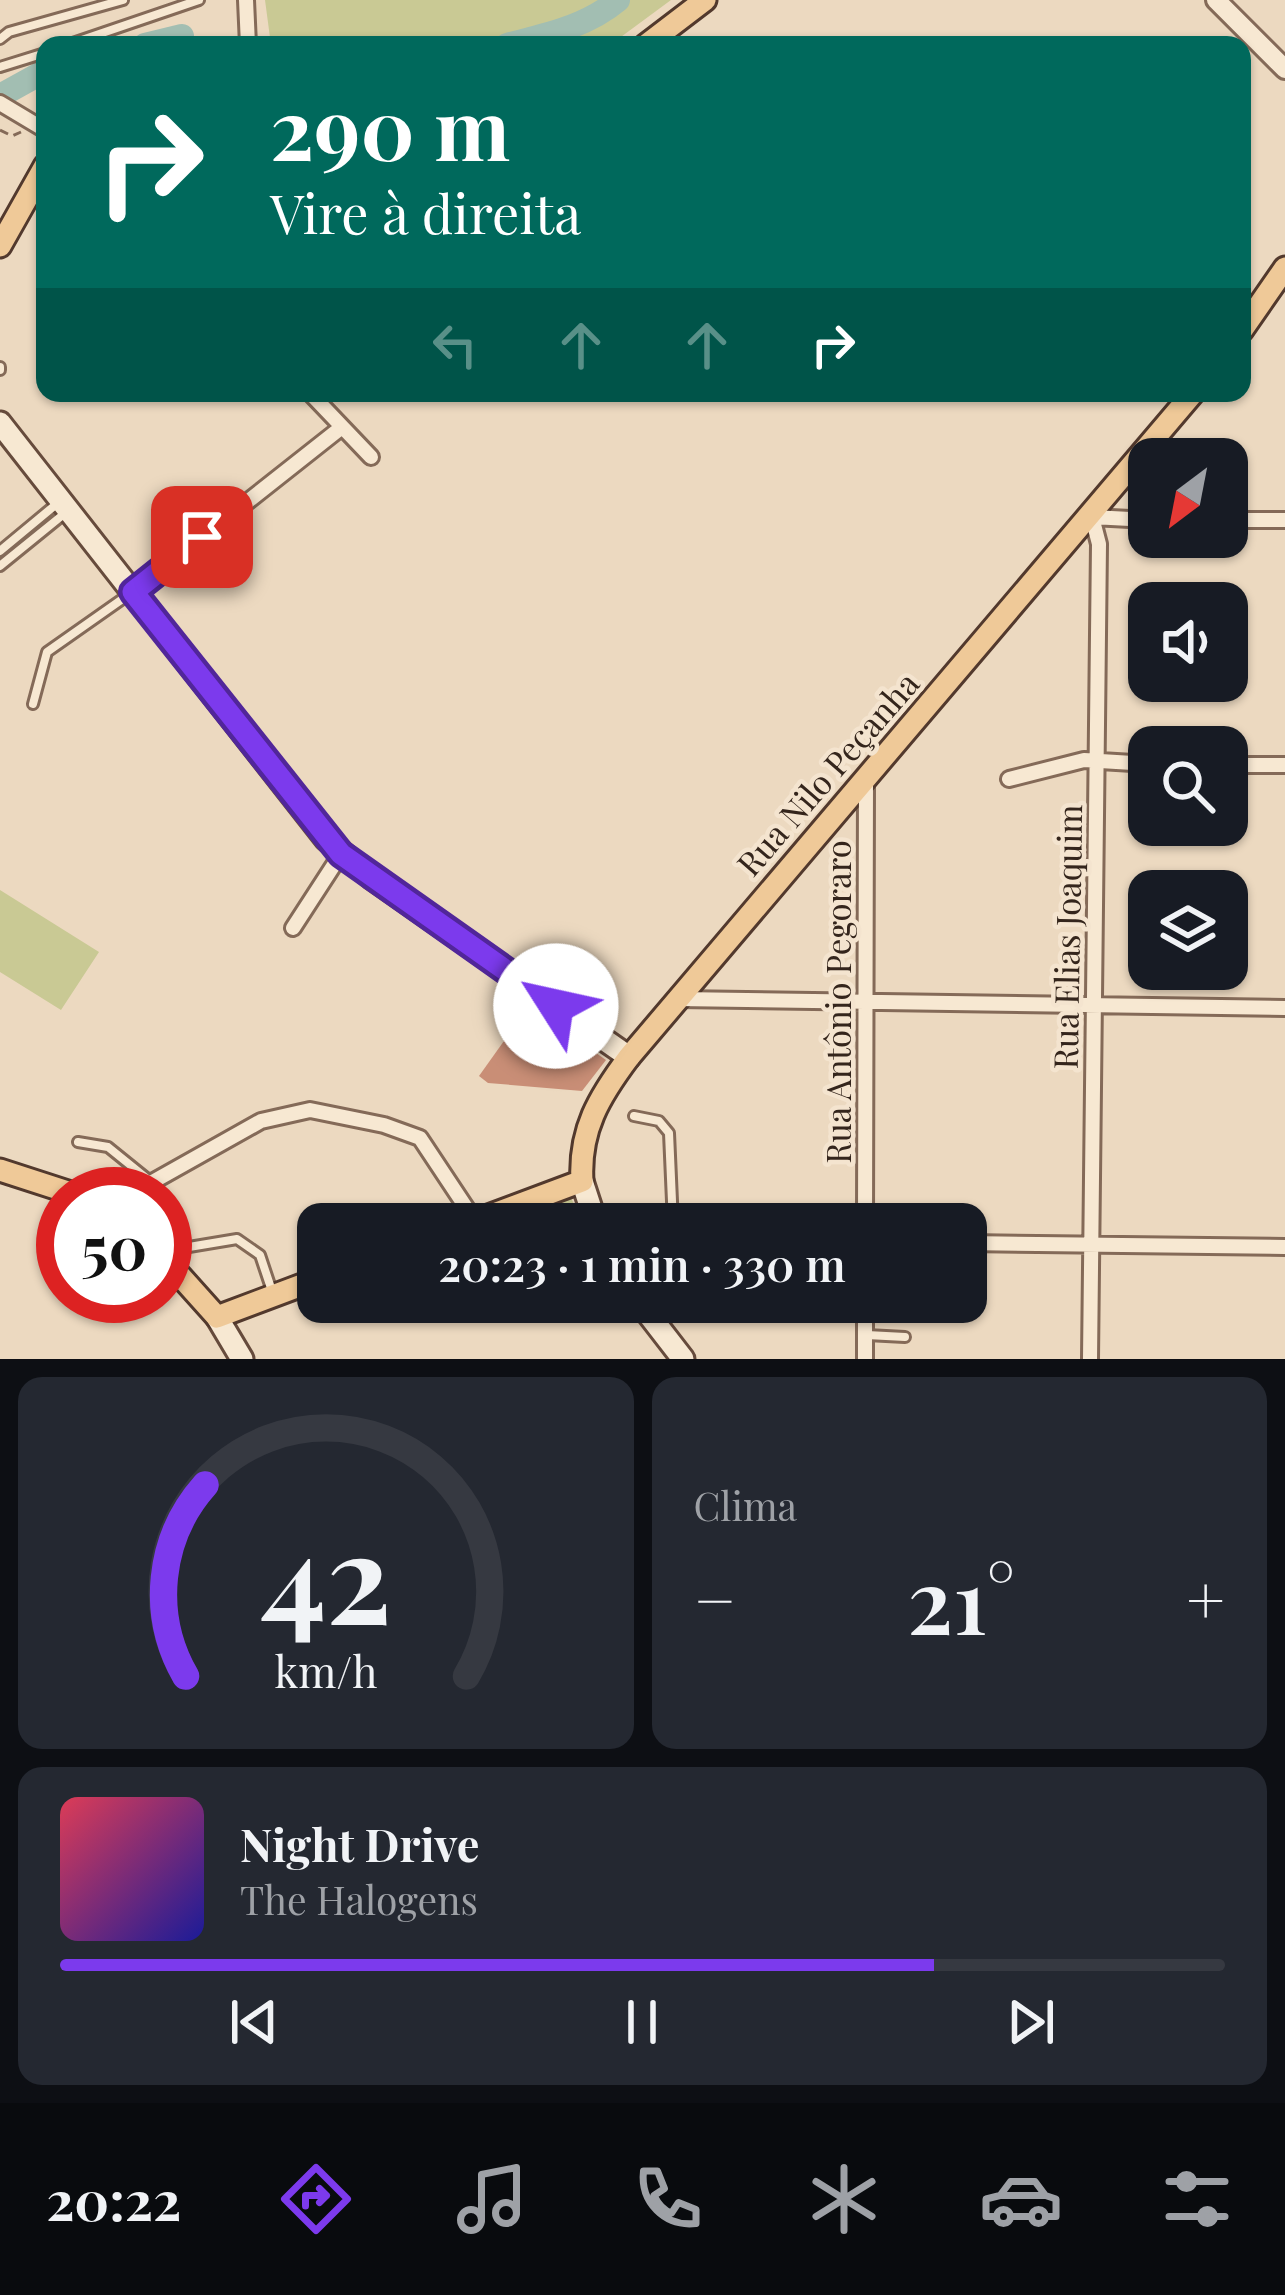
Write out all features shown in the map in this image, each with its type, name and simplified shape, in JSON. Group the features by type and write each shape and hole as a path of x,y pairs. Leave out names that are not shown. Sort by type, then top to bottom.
{"main road":[{"path":"658,36 705,0"},
{"path":"0,246 9,207 36,176"},
{"path":"1251,317 1285,268"},
{"name":"Rua Nilo Peçanha","path":"589,1203 582,1181 583,1140 598,1100 629,1057 1186,402"},
{"path":"4,437 341,854 629,1057"},
{"path":"0,1170 36,1182"},
{"path":"522,1203 582,1181"},
{"path":"192,1287 242,1359"},
{"path":"217,1317 297,1288"},
{"path":"655,1323 682,1359"}],"street":[{"path":"246,0 248,36"},
{"path":"1216,0 1285,69"},
{"path":"6,106 36,124"},
{"path":"318,402 371,457"},
{"path":"133,592 342,427"},
{"path":"1091,517 1128,519"},
{"name":"Rua Elias Joaquim","path":"1090,1359 1099,544 1091,517"},
{"path":"1248,520 1285,520"},
{"path":"1009,779 1078,761 1128,764"},
{"path":"1248,765 1285,765"},
{"name":"Rua Antônio Pegoraro","path":"865,1203 866,780"},
{"path":"293,928 341,854"},
{"path":"678,999 1285,1008"},
{"path":"176,1167 261,1121 310,1110 385,1125 420,1138 459,1203"},
{"path":"987,1243 1285,1247"},
{"path":"865,1359 866,1323"}],"lane":[{"path":"0,39 9,32 123,0"},
{"path":"94,36 200,0"},
{"path":"0,67 36,55"},
{"path":"0,126 6,106"},
{"path":"0,551 64,506"},
{"path":"0,566 64,506"},
{"path":"33,704 47,652 133,592"},
{"path":"634,1116 659,1121 669,1133 672,1203"},
{"path":"78,1142 108,1147 133,1167"},
{"path":"192,1249 237,1239 250,1244 260,1255 274,1296"},
{"path":"866,1335 905,1337"}],"path":[{"path":"0,126 12,136 22,131"}],"green space":[{"path":"265,0 671,0 622,36 270,36"},
{"path":"0,890 99,952 61,1010 0,972"}],"building":[{"path":"529,1006 606,1060 582,1091 488,1083 479,1076"}],"waterway":[{"path":"539,36 579,23 618,0"},
{"path":"7,92 36,76"}],"route":[{"path":"202,537 133,592 341,854 556,1006"}]}
